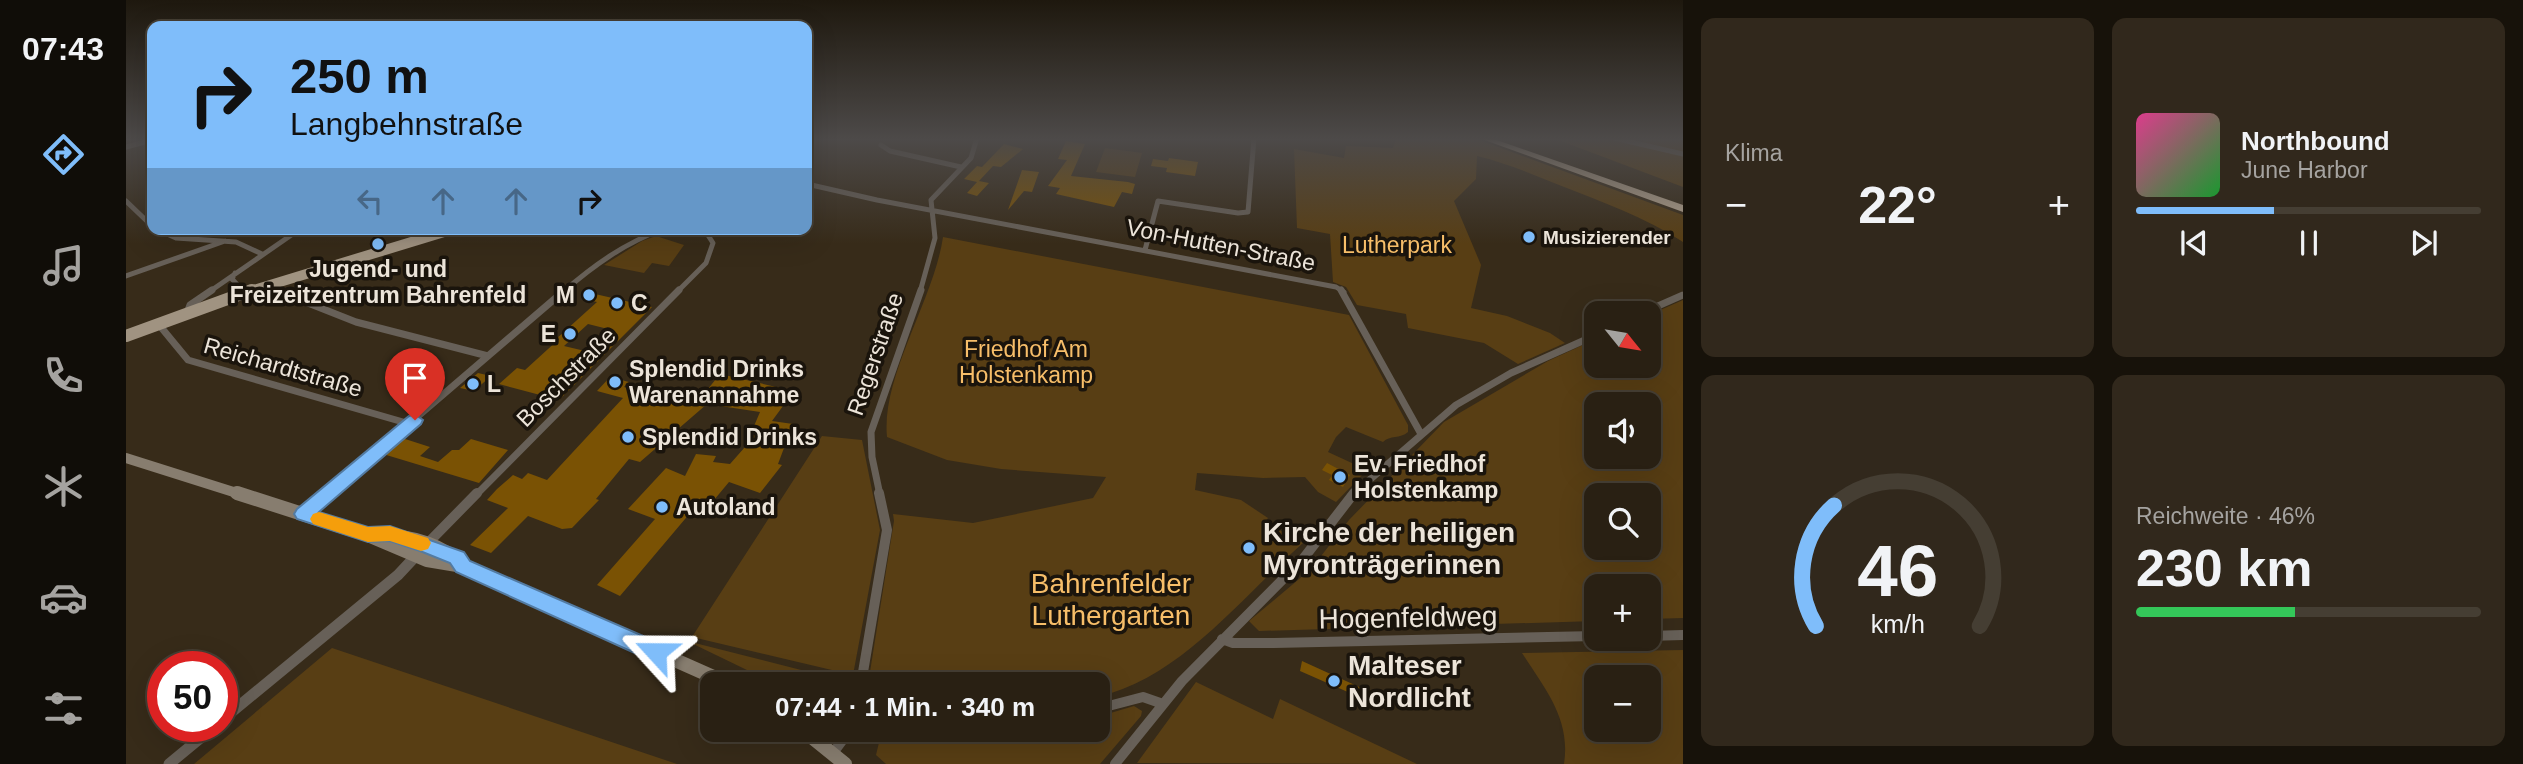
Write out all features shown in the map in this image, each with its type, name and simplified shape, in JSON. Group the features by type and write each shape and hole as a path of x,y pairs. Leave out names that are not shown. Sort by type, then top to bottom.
{"highway":[{"path":"1587,174 1683,207"},
{"path":"1592,174 1683,207"}],"main road":[{"path":"138,332 435,235"},
{"path":"126,336 246,292 314,274"},
{"path":"126,458 368,534 382,543 422,550 447,567 463,566 702,672"},
{"path":"818,742 839,758"}],"street":[{"path":"931,209 932,197 955,174"},
{"path":"1145,250 1158,201 1238,213 1248,212 1253,174"},
{"name":"Von-Hutten-Straße","path":"812,185 1330,285 1344,292 1421,435"},
{"path":"126,201 131,203 135,212 147,222"},
{"name":"Regerstraße","path":"863,672 887,530 872,457 871,432 930,263 935,238 931,209"},
{"path":"126,211 135,212"},
{"path":"169,235 176,238 240,243 262,254"},
{"path":"202,313 187,313 190,305 291,235"},
{"path":"304,514 596,264 635,239 646,235"},
{"name":"Boschstraße","path":"422,550 706,263 713,243 708,235"},
{"path":"126,276 225,240"},
{"path":"233,302 246,292 232,279 236,272"},
{"path":"273,289 356,322 488,356"},
{"path":"1661,305 1683,295"},
{"name":"Reichardtstraße","path":"160,326 173,337 180,354 188,360 410,424"},
{"path":"1115,764 1163,704 1222,639 1303,559 1358,488 1456,405 1493,383 1584,341"},
{"path":"238,707 398,575 422,550"},
{"path":"1661,636 1683,635"},
{"name":"Hogenfeldweg","path":"1222,639 1239,643 1274,643 1584,636"},
{"path":"1110,706 1143,697 1163,704"},
{"path":"169,764 196,742"}],"green space":[{"path":"1109,174 1136,174 1135,177"},
{"name":"Lutherpark","path":"1295,174 1476,174 1476,179 1454,201 1481,265 1471,308 1507,316 1550,333 1565,343 1518,364 1484,343 1408,328 1406,314 1357,305 1346,287 1333,282 1330,234 1297,228"},
{"name":"Lutherpark","path":"1531,174 1571,174 1683,215 1683,242 1638,217"},
{"path":"1648,174 1683,174 1683,187"},
{"path":"656,236 684,245 669,266 652,263 644,273 604,265 642,241"},
{"path":"943,237 1349,315 1408,425 1408,432 1383,442 1346,427 1336,437 1328,452 1367,470 1336,502 1318,492 1305,477 1263,478 1197,473 1195,490 1241,500 1268,518 1265,522 1303,543 1183,654 1128,687 1110,693 1110,672 870,672 893,514 973,523 1093,498 1106,477 1001,469 947,460 887,437 887,413 892,389 938,261"},
{"path":"1683,300 1683,618 1661,619 1661,574 1584,574 1584,621 1259,631 1249,621 1311,569 1349,520 1444,422 1548,361 1584,344 1584,378 1661,378 1661,310"},
{"path":"822,436 862,440 880,530 854,672 840,672 692,637"},
{"path":"687,641 809,672 751,672"},
{"path":"332,648 677,764 194,764 220,742 238,742 238,727"},
{"path":"1683,650 1683,764 1564,764 1564,733 1547,692 1522,653"},
{"path":"1196,682 1273,719 1280,699 1417,764 1137,763"},
{"path":"1134,706 1142,711 1141,716 1100,764 886,764 876,755 879,742 1110,742 1110,713"}],"building":[{"path":"969,174 986,174 979,181 989,183 977,196 967,193 977,182 964,179"},
{"path":"1021,174 1038,174 1032,192 1024,191 1008,210"},
{"path":"1057,174 1135,184 1132,194 1122,192 1114,207 1056,194 1060,188 1048,186"},
{"path":"595,294 652,307 559,400 499,384 517,368 525,370 597,302 588,300","holes":["588,324 608,329 585,351 564,346"]},
{"name":"L","path":"478,373 491,376 474,391 460,388"},
{"path":"720,374 794,391 772,421 793,424 778,464 782,465 760,493 729,482 714,500 723,503 715,513 696,506 620,596 597,585 655,519 628,509 666,468 685,476 696,454 716,456 713,462 730,464 745,447 760,412 707,404 640,462 629,459 596,499 599,500 572,528 562,529 528,516 491,553 470,545 508,508 487,500 497,489 513,475 522,479 528,473 547,480 623,398 597,391 610,377 629,382 624,387 695,405"},
{"path":"402,438 430,447 420,456 438,462 452,450 459,450 471,439 508,450 479,483 383,454"},
{"name":"Ev. Friedhof Holstenkamp","path":"1327,463 1350,475 1343,487 1329,480 1332,475 1322,470"},
{"name":"Malteser Nordlicht","path":"1302,661 1368,691 1366,700 1300,671"}],"slow traffic":[{"path":"319,519 368,534 404,536 421,543"}],"place":[{"name":"Musizierender","path":"1529,237"},
{"name":"Jugend- und Freizeitzentrum Bahrenfeld","path":"378,244"},
{"name":"M","path":"589,295"},
{"name":"C","path":"617,303"},
{"name":"E","path":"570,334"},
{"name":"Splendid Drinks Warenannahme","path":"615,382"},
{"name":"L","path":"473,384"},
{"name":"Splendid Drinks","path":"628,437"},
{"name":"Ev. Friedhof Holstenkamp","path":"1340,477"},
{"name":"Autoland","path":"662,507"},
{"name":"Kirche der heiligen Myronträgerinnen","path":"1249,548"},
{"name":"Malteser Nordlicht","path":"1334,681"}],"route":[{"path":"415,420 304,514 368,534 404,536 457,557 463,566 656,652"}],"park label":[{"name":"Friedhof Am Holstenkamp","path":"1026,362"},
{"name":"Bahrenfelder Luthergarten","path":"1111,599"}]}
